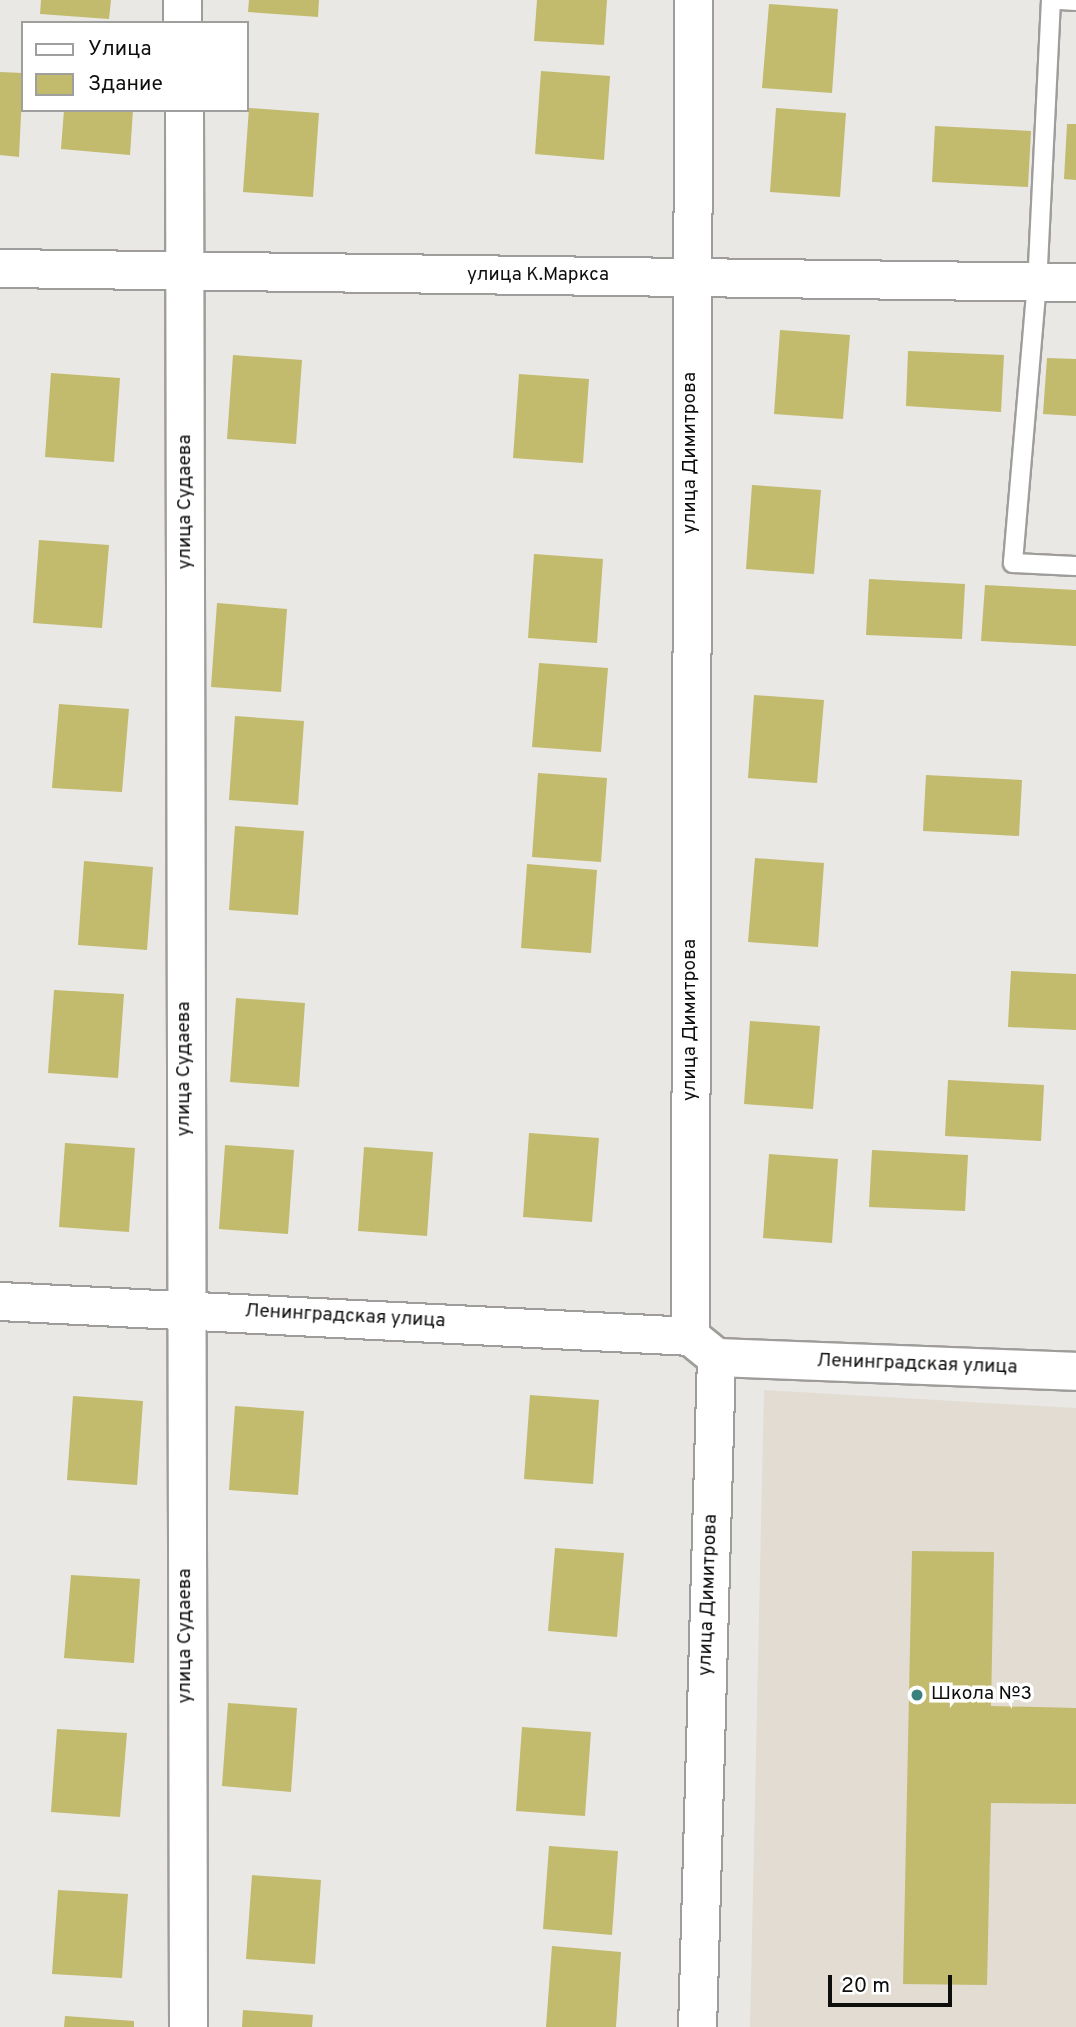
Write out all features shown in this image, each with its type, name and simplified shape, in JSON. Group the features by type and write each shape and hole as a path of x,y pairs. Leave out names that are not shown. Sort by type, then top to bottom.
{"street":[{"path":"182,0 182,21"},
{"name":"улица Димитрова","path":"693,0 691,277 703,1347 697,2027"},
{"name":"улица Судаева","path":"184,112 188,2027"},
{"name":"улица К.Маркса","path":"0,268 186,274 1076,282"},
{"name":"Ленинградская улица","path":"0,1301 185,1307 703,1347 1076,1371"}],"lane":[{"path":"1051,0 1037,282 1013,563 1076,566"},
{"path":"1060,0 1076,1"}],"shaded area":[{"name":"Школа №3","path":"764,1390 1076,1408 1076,2027 750,2027"}],"building":[{"path":"41,0 111,0 109,19 40,14"},
{"path":"249,0 319,0 318,17 248,12"},
{"path":"537,0 607,0 604,45 534,41"},
{"path":"769,4 838,9 832,93 762,88"},
{"path":"541,71 610,76 604,160 535,154"},
{"path":"0,72 21,73 19,157 0,155"},
{"path":"249,108 319,113 313,197 243,192"},
{"path":"776,108 846,113 840,197 770,192"},
{"path":"64,112 133,112 130,155 61,149"},
{"path":"1067,124 1076,124 1076,180 1064,179"},
{"path":"935,126 1031,131 1028,187 932,182"},
{"path":"780,330 850,335 843,419 774,414"},
{"path":"908,351 1004,355 1001,412 906,406"},
{"path":"233,355 302,360 296,444 227,439"},
{"path":"1047,358 1076,359 1076,416 1043,414"},
{"path":"51,373 120,378 114,462 45,457"},
{"path":"519,374 589,379 583,463 513,458"},
{"path":"752,485 821,490 814,574 746,569"},
{"path":"39,540 109,545 102,628 33,623"},
{"path":"534,554 603,559 597,643 528,638"},
{"path":"869,579 965,584 962,639 866,635"},
{"path":"985,585 1076,590 1076,646 981,641"},
{"path":"217,603 287,609 281,692 211,687"},
{"path":"539,663 608,668 601,752 532,747"},
{"path":"754,695 824,700 817,783 748,778"},
{"path":"59,704 129,709 122,792 52,788"},
{"path":"235,716 304,721 298,805 229,800"},
{"path":"538,773 607,778 601,862 532,857"},
{"path":"926,775 1022,780 1019,836 923,831"},
{"path":"235,826 304,831 298,915 229,910"},
{"path":"755,858 824,863 818,947 748,942"},
{"path":"84,861 153,867 147,950 78,945"},
{"path":"527,864 597,870 591,953 521,948"},
{"path":"1011,971 1076,974 1076,1030 1008,1027"},
{"path":"54,990 124,994 118,1078 48,1073"},
{"path":"236,998 305,1003 299,1087 230,1082"},
{"path":"750,1021 820,1026 813,1109 744,1104"},
{"path":"948,1080 1044,1085 1041,1141 945,1136"},
{"path":"529,1133 599,1138 592,1222 523,1217"},
{"path":"65,1143 135,1148 129,1232 59,1227"},
{"path":"225,1145 294,1150 288,1234 219,1229"},
{"path":"364,1147 433,1152 427,1236 358,1231"},
{"path":"872,1150 968,1155 965,1211 869,1207"},
{"path":"769,1154 838,1159 832,1243 763,1238"},
{"path":"530,1395 599,1400 593,1484 524,1479"},
{"path":"73,1396 143,1401 137,1485 67,1480"},
{"path":"235,1406 304,1411 298,1495 229,1490"},
{"path":"555,1548 624,1553 617,1637 548,1631"},
{"path":"912,1551 994,1552 991,1706 1076,1708 1076,1804 991,1803 987,1985 903,1984"},
{"path":"71,1575 140,1579 134,1663 64,1658"},
{"path":"228,1703 297,1708 291,1792 222,1786"},
{"path":"522,1727 591,1732 585,1816 516,1811"},
{"path":"57,1729 127,1733 120,1817 51,1812"},
{"path":"549,1846 618,1851 612,1935 543,1929"},
{"path":"252,1875 321,1880 315,1964 246,1959"},
{"path":"58,1890 128,1894 122,1978 52,1974"},
{"path":"552,1946 621,1952 616,2027 546,2027"},
{"path":"243,2010 313,2015 312,2027 242,2027"},
{"path":"65,2016 134,2021 134,2027 64,2027"}],"place":[{"name":"Школа №3","path":"917,1695"}]}
